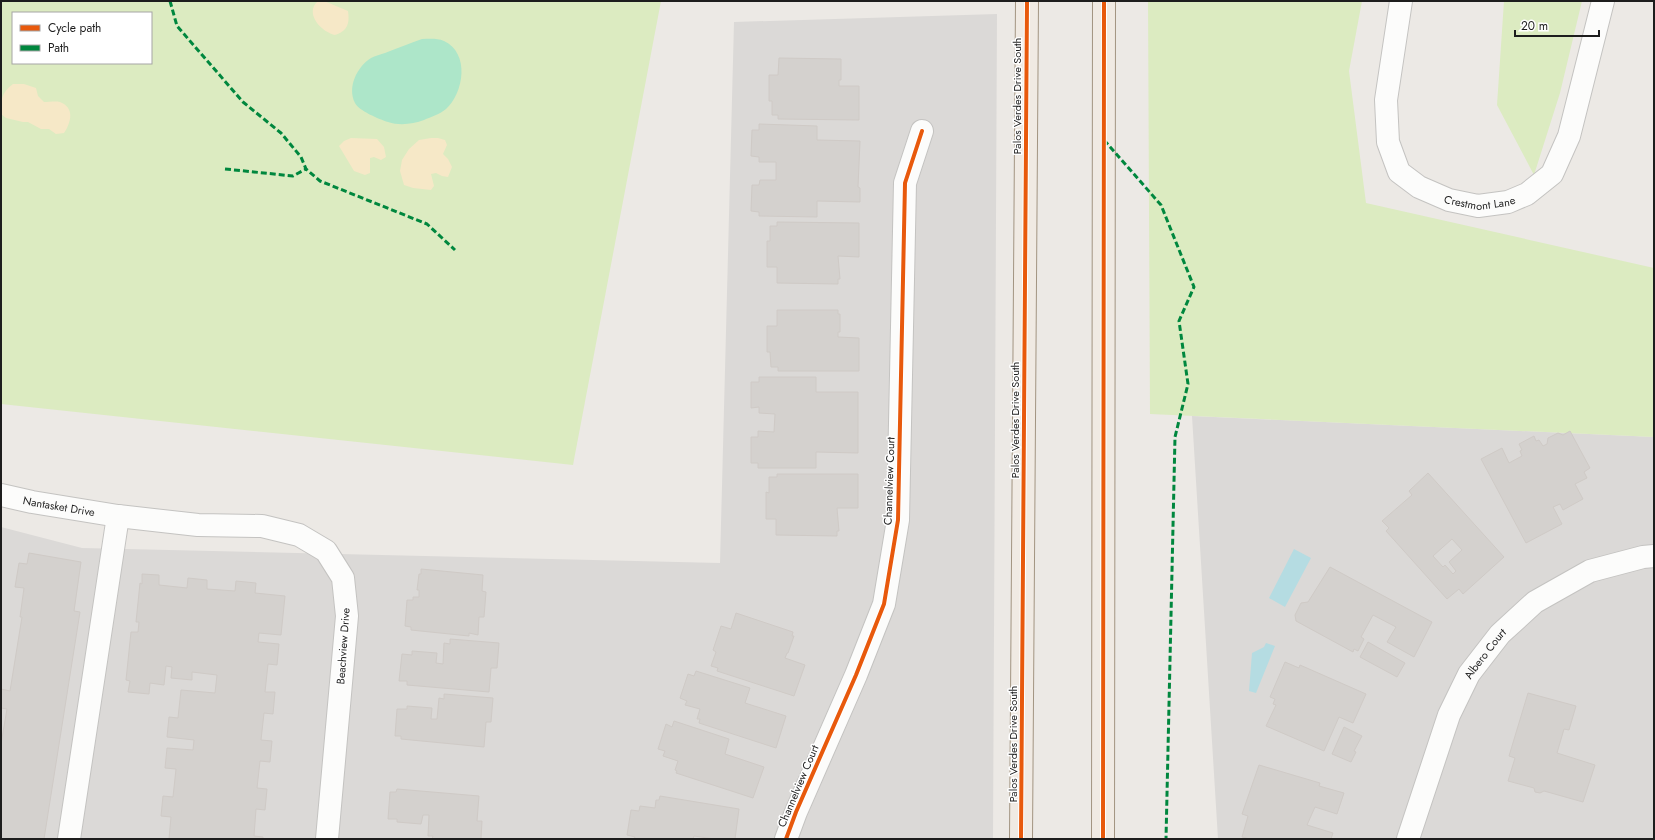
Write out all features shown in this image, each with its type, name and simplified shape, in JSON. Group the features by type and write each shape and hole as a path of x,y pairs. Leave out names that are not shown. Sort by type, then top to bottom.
{"main road":[{"name":"Palos Verdes Drive South","path":"1021,839 1027,1"},
{"path":"1103,839 1104,1"}],"street":[{"name":"Crestmont Lane","path":"1401,1 1386,100 1388,142 1399,172 1419,187 1450,200 1478,206 1508,202 1527,194 1552,174 1568,136 1603,1"},
{"name":"Channelview Court","path":"786,839 796,812 856,675 884,604 898,520 905,183 922,131"},
{"name":"Nantasket Drive","path":"1,495 32,502 118,516"},
{"path":"69,839 118,516"},
{"name":"Beachview Drive","path":"118,516 198,525 262,526 299,535 326,551 343,578 347,616 327,839"},
{"name":"Albero Court","path":"1408,839 1449,715 1469,674 1500,634 1535,602 1590,571 1643,557 1654,556"}],"shaded area":[{"path":"997,14 993,839 1,839 1,527 82,548 720,563 734,22"},
{"path":"1192,416 1654,437 1654,839 1218,839"}],"green space":[{"path":"1,1 661,1 573,465 1,404"},
{"path":"1148,1 1362,1 1349,71 1366,203 1654,268 1654,437 1150,414"},
{"path":"1504,1 1582,1 1560,93 1534,175 1497,105"},
{"path":"422,39 436,39 444,41 458,54 462,74 460,84 452,102 446,109 424,120 402,124 380,119 365,112 357,106 352,90 355,78 361,67 371,58"}],"sand":[{"path":"318,1 324,1 348,11 348,23 345,29 335,35 324,30 320,26 316,21 313,11 314,6"},
{"path":"13,84 24,84 36,88 38,96 44,102 60,102 65,105 70,112 70,120 64,133 56,134 49,129 41,129 28,122 6,118 1,114 2,97"},
{"path":"351,138 377,139 384,147 386,157 381,160 374,157 370,158 370,173 365,175 354,171 339,146 344,141"},
{"path":"431,138 445,140 447,145 443,154 448,159 452,167 448,177 436,173 431,174 434,186 431,190 413,188 404,185 400,171 402,160 409,149 419,140"}],"water":[{"path":"1294,549 1311,558 1285,607 1269,598"},
{"path":"1266,643 1275,646 1256,693 1249,691 1252,653 1264,647"}],"building":[{"path":"779,58 841,59 841,80 839,80 839,86 859,86 859,120 778,119 778,115 772,115 772,101 769,101 769,75 778,75"},
{"path":"759,124 817,126 817,140 860,141 858,187 860,188 860,202 817,201 817,217 759,216 759,212 751,211 752,185 759,185 760,180 776,180 776,162 759,162 759,157 751,156 752,130 759,130"},
{"path":"777,222 859,223 859,257 838,256 840,279 838,279 838,284 777,283 777,267 767,267 767,241 770,241 770,226 777,226"},
{"path":"777,310 838,310 838,314 840,314 840,332 838,332 838,337 859,338 859,371 778,371 778,367 771,367 770,352 767,352 767,326 777,326"},
{"path":"759,377 816,377 816,392 858,392 858,453 816,452 816,468 758,468 758,463 751,463 751,437 758,437 758,431 774,432 775,414 759,413 759,407 751,408 751,382 759,382"},
{"path":"1570,431 1590,468 1584,472 1587,478 1575,484 1583,499 1563,510 1560,504 1553,507 1562,524 1526,543 1481,459 1502,448 1509,463 1522,456 1520,451 1522,450 1519,444 1534,436 1536,441 1539,440 1543,446 1547,444 1548,438 1558,433 1563,435"},
{"path":"1428,473 1504,557 1463,594 1459,589 1447,599 1386,531 1389,528 1382,521 1412,495 1409,491","holes":["1452,539 1462,550 1449,562 1456,571 1453,574 1445,565 1443,567 1433,556"]},
{"path":"777,474 858,474 858,508 837,508 839,531 837,531 837,536 776,535 776,519 766,519 766,492 769,493 769,477 777,477"},
{"path":"29,553 81,562 74,611 80,612 44,839 1,839 1,744 7,709 1,708 1,689 10,691 22,617 20,617 24,588 15,587 19,563 27,564"},
{"path":"1330,567 1432,622 1414,657 1387,642 1396,627 1373,615 1361,637 1364,639 1358,651 1354,649 1353,652 1296,621 1295,615 1301,603 1308,602"},
{"path":"421,569 483,575 482,591 486,592 484,617 479,617 478,635 469,633 469,636 411,630 411,627 405,626 407,600 413,600 413,597 419,597 419,590 417,590"},
{"path":"142,574 159,575 159,585 187,588 188,578 207,580 207,589 235,591 236,581 256,583 255,593 285,596 281,635 259,633 258,642 279,644 277,665 268,664 265,692 275,692 273,714 264,713 261,740 272,741 270,762 260,761 257,788 267,789 265,810 256,809 254,836 263,837 263,839 169,839 171,817 161,816 163,796 173,797 176,769 165,768 167,748 193,750 194,740 167,737 169,717 178,718 181,690 215,693 217,675 192,672 192,680 171,678 172,667 166,666 164,685 150,683 149,694 128,692 130,681 126,680 131,632 138,632 139,622 136,622 140,583 142,584"},
{"path":"736,613 793,632 792,636 794,636 785,658 805,665 794,696 717,671 718,668 711,666 716,652 713,650 721,626 731,629"},
{"path":"450,639 499,643 497,668 491,668 489,692 407,685 407,681 399,681 402,654 412,655 412,651 437,653 436,663 443,664 444,643 450,644"},
{"path":"1368,642 1405,663 1397,677 1360,657"},
{"path":"1285,662 1299,668 1300,665 1366,694 1353,723 1339,717 1324,751 1266,726 1276,705 1273,704 1275,699 1270,697"},
{"path":"696,671 750,688 745,703 786,716 776,748 699,723 700,719 697,719 700,709 685,705 687,701 680,698 688,674 694,676"},
{"path":"1528,693 1576,706 1569,730 1564,729 1557,753 1595,765 1583,802 1544,791 1540,793 1535,792 1534,788 1508,781 1515,758 1509,756"},
{"path":"444,694 493,698 491,722 486,722 484,747 401,739 401,736 395,736 397,709 407,709 407,706 432,708 431,719 437,719 439,698 444,699"},
{"path":"674,721 729,739 725,754 764,767 753,798 676,773 677,771 675,770 678,761 663,756 665,751 658,749 666,724 672,727"},
{"path":"1344,727 1362,736 1354,751 1356,752 1351,762 1332,754"},
{"path":"1259,765 1320,783 1319,786 1344,793 1337,814 1315,807 1307,825 1333,833 1331,839 1250,839 1242,837 1248,816 1242,814"},
{"path":"397,789 479,796 477,821 482,821 481,839 432,839 433,836 428,836 429,815 423,815 421,824 397,822 397,819 388,819 390,792 396,792"},
{"path":"660,796 739,809 735,839 714,839 694,836 693,839 634,839 635,837 627,835 631,810 639,811 640,806 655,808 656,800 659,800"}],"marked path":[{"path":"170,1 177,26 243,102 281,133 301,157 306,169 320,181 427,224 455,250"},
{"path":"1104,140 1161,205 1194,287 1179,321 1188,384 1175,437 1166,839"},
{"path":"225,169 293,176 306,169"}],"cycle path":[{"path":"1021,839 1027,1"},
{"path":"1103,839 1104,1"},
{"path":"786,839 796,812 856,675 884,604 898,520 905,183 922,131"}]}
